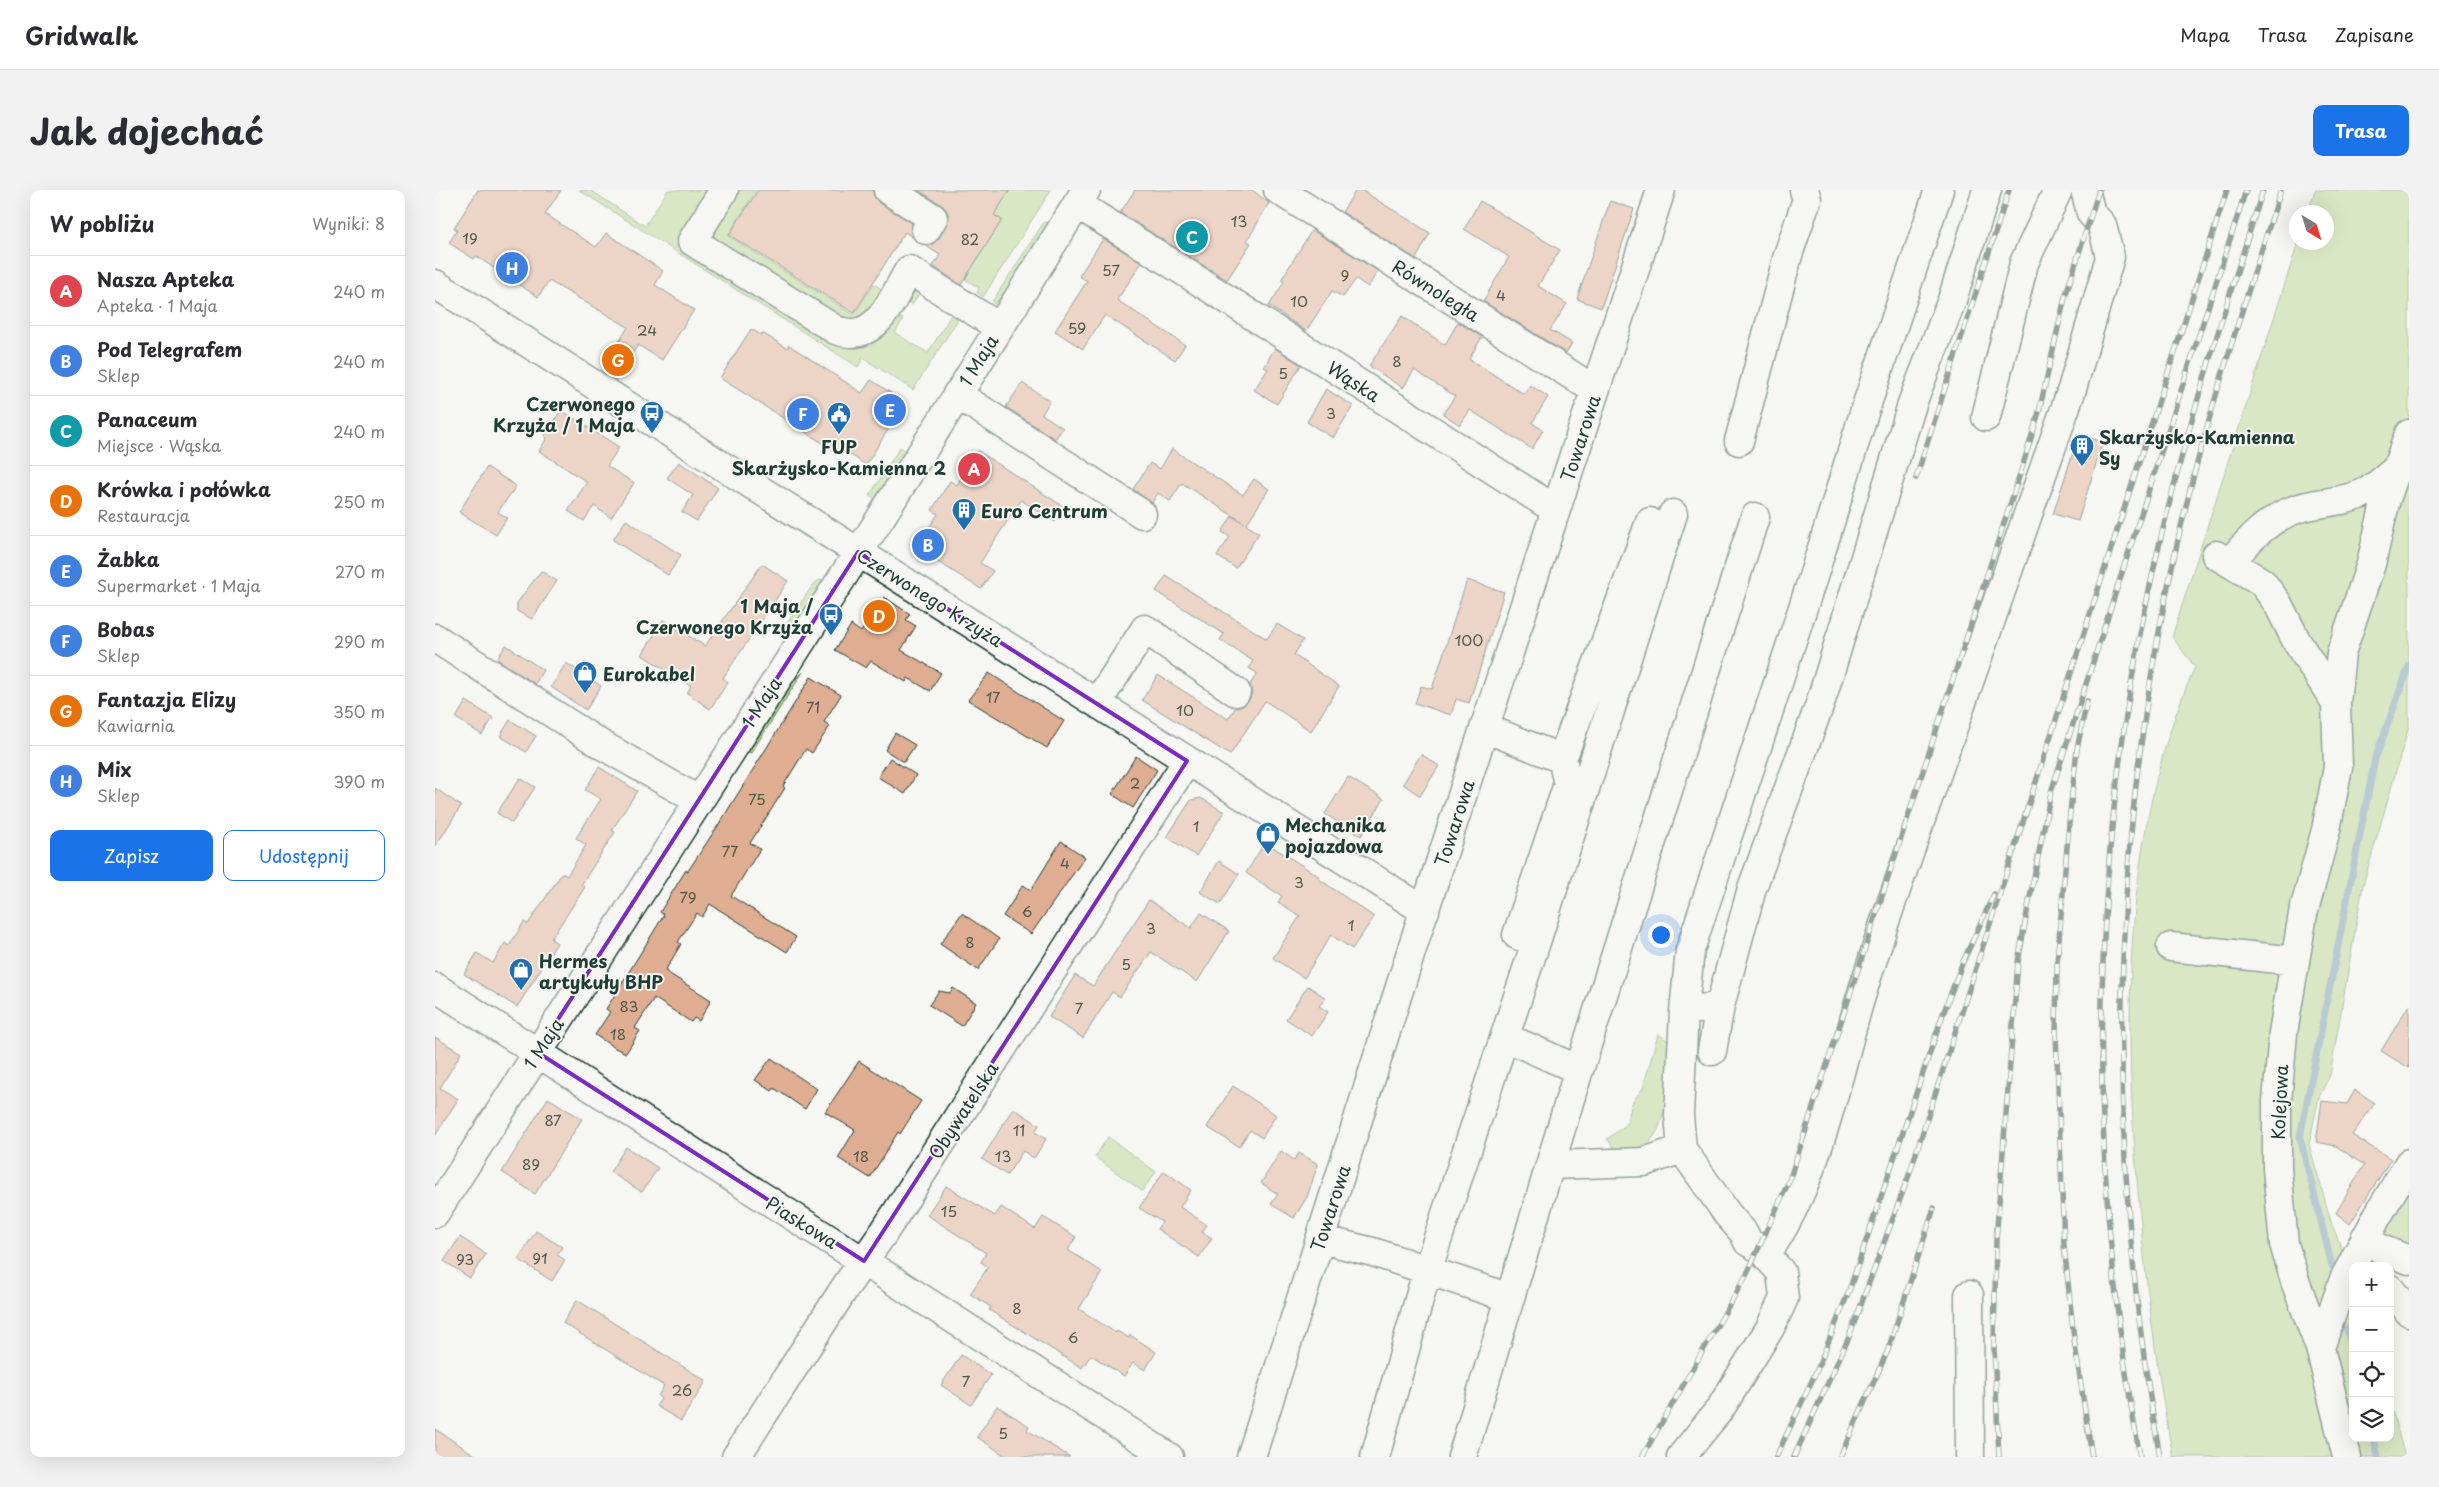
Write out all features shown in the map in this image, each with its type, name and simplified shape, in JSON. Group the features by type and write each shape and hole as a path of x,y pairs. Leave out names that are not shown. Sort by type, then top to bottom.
{"street":[{"path":"724,190 692,241 836,330 856,334 870,329 878,320 909,270 922,236 933,218 888,190"},
{"name":"Równoległa","path":"1278,190 1595,390"},
{"name":"Towarowa","path":"1251,1457 1425,911 1661,190"},
{"path":"1739,441 1788,255 1807,199 1804,190"},
{"path":"1681,1457 1720,1408 1770,1328 1784,1298 1781,1272 1759,1248 1748,1242 1744,1233 1728,1215 1682,1149 1679,1115 1684,1011 1690,950 1813,577 1864,413 1939,190"},
{"path":"1712,1051 1720,1006 1752,888 1819,704 1913,401 1952,300 1987,190"},
{"path":"1986,417 2025,264 2058,190"},
{"path":"1766,1255 1783,1230 1808,1174 1831,1111 1855,1016 1883,927 2072,389 2110,257 2102,226 2091,212 2087,196 2046,218"},
{"name":"Wąska","path":"1082,197 1148,249 1556,510"},
{"name":"1 Maja","path":"435,1213 858,552 1082,197"},
{"path":"909,270 999,327"},
{"name":"Czerwonego Krzyża","path":"435,284 1425,911"},
{"path":"957,394 1142,514"},
{"name":"Kolejowa","path":"2347,1457 2321,1348 2300,1295 2284,1244 2277,1168 2278,1091 2283,1033 2303,914 2326,830 2338,767 2336,702 2341,653 2373,556 2387,499 2409,434"},
{"path":"2336,702 2297,642 2277,604 2262,582 2223,558 2285,514 2293,510 2365,492 2397,469"},
{"path":"1463,1457 1509,1298 1579,1070 1755,517"},
{"path":"1375,1457 1427,1271 1536,942 1662,518 1562,759 1568,784 1517,935 1536,942"},
{"path":"1097,703 1145,628 1236,692"},
{"path":"435,638 602,745 698,800"},
{"path":"1485,728 1562,759"},
{"name":"Obywatelska","path":"736,1457 1187,761"},
{"path":"2171,947 2295,961"},
{"name":"Piaskowa","path":"435,987 1169,1457"},
{"path":"1684,1011 1720,1006"},
{"path":"1505,1037 1579,1070"},
{"path":"1550,1165 1644,1162 1682,1149"},
{"path":"2321,1348 2358,1260 2409,1163"},
{"path":"1320,1240 1373,1252 1509,1298"},
{"path":"2300,1295 2381,1248 2409,1260"},
{"path":"2394,1294 2409,1312"},
{"path":"1969,1295 1970,1457"}],"highlighted area":[{"path":"858,552 1187,761 864,1261 537,1052"}],"green space":[{"path":"579,190 590,190 645,226 668,190 710,190 676,246 707,266 828,333 898,317 903,319 895,333 928,353 953,312 920,292 912,305 906,299 909,285 962,313 913,390 863,358 858,367"},
{"path":"735,190 756,190 728,236 854,315 874,284 887,293 853,327 715,239 713,232"},
{"path":"1010,190 1051,190 983,297 977,292 979,288 965,279 1002,220 994,215"},
{"path":"2315,190 2409,190 2409,726 2363,885 2330,1075 2319,1097 2309,1144 2331,1222 2345,1257 2310,1337 2338,1457 2173,1457 2157,1362 2149,1298 2134,1135 2130,999 2133,930 2141,862 2153,795 2171,730 2195,667 2172,637 2296,250 2334,250 2334,205 2310,205"},
{"path":"1044,222 1050,223 1014,280 995,304 992,302"},
{"path":"900,447 906,451 874,500 870,495"},
{"path":"819,580 823,581 787,636 781,633 812,586"},
{"path":"803,672 751,753 745,750 783,692"},
{"path":"1658,1034 1670,1042 1667,1102 1658,1130 1650,1142 1632,1151 1615,1149 1607,1139 1627,1124 1632,1103 1643,1088"},
{"path":"1108,1137 1156,1172 1142,1191 1095,1157"},
{"path":"2409,1177 2409,1251 2380,1233"},
{"path":"2349,1298 2349,1425 2334,1366 2333,1338"},
{"path":"2394,1417 2405,1457 2357,1457 2353,1442 2394,1442"}],"building":[{"path":"478,190 561,190 545,214 596,247 606,233 663,271 655,285 694,310 662,360 638,345 624,366 609,358 628,327 549,281 538,297 476,256 474,259 449,243 457,230 454,228"},
{"path":"758,190 872,190 879,203 912,223 912,237 905,232 854,313 729,235"},
{"path":"918,190 1010,190 994,215 1002,220 961,285 933,266 940,255 926,246 933,244 939,238 949,218 947,211 942,205"},
{"path":"1135,190 1252,190 1269,203 1247,241 1251,243 1227,280 1120,213"},
{"path":"1356,190 1361,190 1430,233 1416,259 1342,212"},
{"path":"1480,201 1560,250 1538,286 1567,304 1550,330 1572,343 1566,353 1483,301 1509,257 1464,229"},
{"path":"1610,201 1634,209 1601,308 1577,299"},
{"path":"1312,230 1378,271 1368,287 1356,279 1343,297 1332,291 1306,331 1269,306 1284,282 1281,280"},
{"path":"1103,239 1142,262 1117,300 1185,345 1175,360 1105,315 1083,349 1055,331 1087,281 1079,276"},
{"path":"1402,316 1445,345 1458,322 1482,337 1469,359 1524,394 1530,385 1548,397 1532,423 1543,430 1532,449 1470,410 1460,425 1443,414 1455,396 1414,370 1403,388 1369,366"},
{"path":"751,329 761,335 762,333 787,348 789,345 862,393 871,380 905,402 866,465 843,450 835,451 720,378"},
{"path":"1275,348 1301,365 1277,404 1254,390 1268,369 1264,367"},
{"path":"1022,383 1050,401 1042,414 1063,428 1055,439 1006,407"},
{"path":"1326,389 1353,406 1333,438 1307,422"},
{"path":"561,410 619,447 607,466 634,483 611,518 594,506 584,521 568,511 587,482 539,451 547,438 544,436"},
{"name":"Skarżysko-Kamienna Sy","path":"2079,434 2103,442 2078,521 2053,514"},
{"path":"1172,449 1243,495 1254,479 1269,489 1246,525 1259,533 1236,568 1217,556 1230,537 1222,532 1232,516 1244,523 1182,483 1170,501 1158,493 1152,503 1133,489 1150,463 1160,469"},
{"name":"Euro Centrum","path":"978,451 1064,507 1055,522 1021,500 980,563 993,571 981,589 916,548 938,514 932,510 950,481 957,485"},
{"path":"679,462 718,488 697,521 682,512 693,495 667,478"},
{"path":"487,467 516,486 498,512 507,518 496,535 459,512"},
{"path":"626,520 681,555 668,575 613,540"},
{"path":"762,564 788,581 723,678 728,682 710,709 687,693 691,686 642,655 663,620 705,646"},
{"path":"541,571 557,581 532,619 517,611 517,603"},
{"path":"1166,576 1267,639 1277,624 1303,640 1294,655 1339,686 1311,731 1265,701 1230,755 1142,700 1158,675 1228,719 1235,708 1243,706 1249,700 1252,693 1250,685 1257,673 1249,668 1253,661 1220,640 1224,634 1156,591"},
{"path":"1467,580 1504,592 1469,703 1456,699 1451,715 1415,703 1421,686 1432,689"},
{"path":"884,597 910,614 906,620 916,626 901,650 941,673 930,691 908,678 906,682 871,661 866,668 835,650 851,625 861,632"},
{"path":"506,645 543,670 535,684 497,659"},
{"path":"566,663 601,686 586,710 551,687"},
{"path":"989,673 1064,721 1047,748 968,700"},
{"path":"811,677 841,695 824,722 830,726 812,753 806,749 783,786 785,788 750,843 760,849 731,896 796,937 787,952 710,904 702,917 697,913 678,942 681,944 665,971 711,1000 699,1021 694,1018 691,1022 654,998 635,1028 640,1031 626,1053 615,1048 595,1035 610,1012 606,1009 664,915 660,912 686,870 688,871 719,824"},
{"path":"466,701 493,718 482,735 456,718"},
{"path":"510,720 536,736 526,752 500,736"},
{"path":"895,733 915,745 904,762 885,750"},
{"path":"1421,754 1439,766 1420,796 1403,784"},
{"path":"1136,756 1157,770 1133,808 1112,794"},
{"path":"890,758 916,775 905,794 878,777"},
{"path":"599,767 637,791 612,830 615,832 581,885 585,887 551,939 557,943 517,1007 464,974 477,953 493,963 505,943 509,946 524,922 528,924 562,873 567,876 586,845 576,838 601,799 585,790"},
{"path":"1348,777 1384,799 1361,836 1325,814"},
{"path":"520,778 535,787 512,823 497,813"},
{"path":"435,788 461,806 435,847"},
{"path":"1201,798 1224,812 1196,856 1167,837 1191,800"},
{"path":"1061,841 1085,857 1031,934 1003,916 1023,885 1031,890"},
{"path":"1265,842 1320,877 1319,879 1374,917 1352,949 1331,935 1304,978 1273,958 1300,916 1278,902 1282,896 1246,873"},
{"path":"1219,861 1239,874 1220,904 1200,892"},
{"path":"1149,900 1191,928 1201,913 1229,931 1197,982 1151,952 1120,997 1112,992 1083,1038 1049,1017 1075,975 1093,986"},
{"path":"962,913 999,939 978,970 940,944"},
{"path":"1308,986 1326,998 1319,1006 1328,1012 1312,1036 1286,1019"},
{"path":"953,988 976,1003 962,1026 929,1005 939,991 950,993"},
{"path":"2409,1005 2409,1068 2381,1051"},
{"path":"435,1037 461,1053 440,1088 458,1099 435,1136"},
{"path":"771,1058 817,1089 805,1109 774,1088 772,1091 755,1080"},
{"path":"859,1061 921,1101 900,1134 898,1132 870,1178 838,1158 855,1130 825,1112"},
{"path":"1233,1086 1276,1115 1262,1138 1250,1130 1239,1147 1207,1127"},
{"path":"2355,1090 2375,1103 2352,1135 2391,1159 2350,1224 2336,1213 2364,1165 2336,1146 2316,1142 2322,1101 2347,1104"},
{"path":"548,1098 582,1119 535,1194 502,1172"},
{"path":"1013,1108 1039,1125 1035,1132 1046,1139 1034,1158 1023,1151 1007,1175 982,1159"},
{"path":"626,1147 658,1168 642,1192 610,1172"},
{"path":"1281,1151 1294,1160 1299,1153 1318,1164 1307,1197 1294,1218 1271,1204 1278,1194 1261,1183"},
{"path":"1164,1171 1191,1190 1180,1207 1207,1225 1202,1232 1212,1238 1199,1257 1157,1229 1162,1222 1139,1208"},
{"path":"946,1186 995,1216 1001,1207 1035,1229 1043,1217 1076,1237 1068,1250 1102,1272 1079,1309 1116,1333 1117,1331 1129,1338 1130,1335 1156,1352 1145,1370 1133,1363 1124,1376 1091,1355 1082,1368 989,1310 991,1307 970,1294 988,1267 981,1262 986,1253 927,1215"},
{"path":"536,1231 562,1247 557,1255 565,1260 552,1281 518,1259"},
{"path":"460,1237 486,1254 470,1278 444,1261"},
{"path":"577,1300 706,1381 681,1421 656,1406 661,1399 658,1396 664,1386 563,1323"},
{"path":"961,1355 991,1375 971,1405 941,1385"},
{"path":"997,1406 1029,1426 1027,1430 1070,1457 1007,1457 977,1437"},
{"path":"435,1429 478,1457 435,1457"}],"waterway":[{"path":"2332,1266 2300,1137 2375,759 2409,666"},
{"path":"2347,1329 2353,1352"},
{"path":"2375,1442 2378,1457"}],"railway":[{"path":"1916,478 2009,190"},
{"path":"1642,1457 1747,1274 1789,1181 2021,471 2039,412 2065,297 2099,190"},
{"path":"1794,1457 1849,1337 1909,1175 2227,190"},
{"path":"1999,1457 1994,1347 1996,1240 2018,962 2028,907 2051,792 2246,190"},
{"path":"2140,1457 2123,1350 2110,1242 2103,1134 2102,1025 2105,917 2114,809 2128,701 2148,595 2172,492 2200,391 2263,190"},
{"path":"2160,1457 2142,1343 2130,1228 2123,1114 2122,1000 2127,886 2137,772 2154,658 2188,499 2225,366 2281,190"},
{"path":"2087,701 2077,749 2070,812 2057,962 2056,1033 2064,1245 2074,1339 2092,1457"},
{"path":"1776,1457 1817,1370 1849,1291 1943,1014 1962,964 1994,894"},
{"path":"1840,1457 1888,1350 1934,1208"}],"place":[{"name":"Panaceum","path":"1192,237"},
{"name":"Mix","path":"512,268"},
{"name":"Fantazja Elizy","path":"618,360"},
{"name":"Żabka","path":"890,410"},
{"name":"Bobas","path":"803,414"},
{"name":"Czerwonego Krzyża / 1 Maja","path":"652,434"},
{"name":"FUP Skarżysko-Kamienna 2","path":"839,435"},
{"name":"Skarżysko-Kamienna Sy","path":"2082,467"},
{"name":"Nasza Apteka","path":"974,469"},
{"name":"Euro Centrum","path":"964,531"},
{"name":"Pod Telegrafem","path":"928,545"},
{"name":"Krówka i połówka","path":"879,616"},
{"name":"1 Maja / Czerwonego Krzyża","path":"831,636"},
{"name":"Eurokabel","path":"585,694"},
{"name":"Mechanika pojazdowa","path":"1268,855"},
{"name":"Hermes artykuły BHP","path":"521,991"}]}
